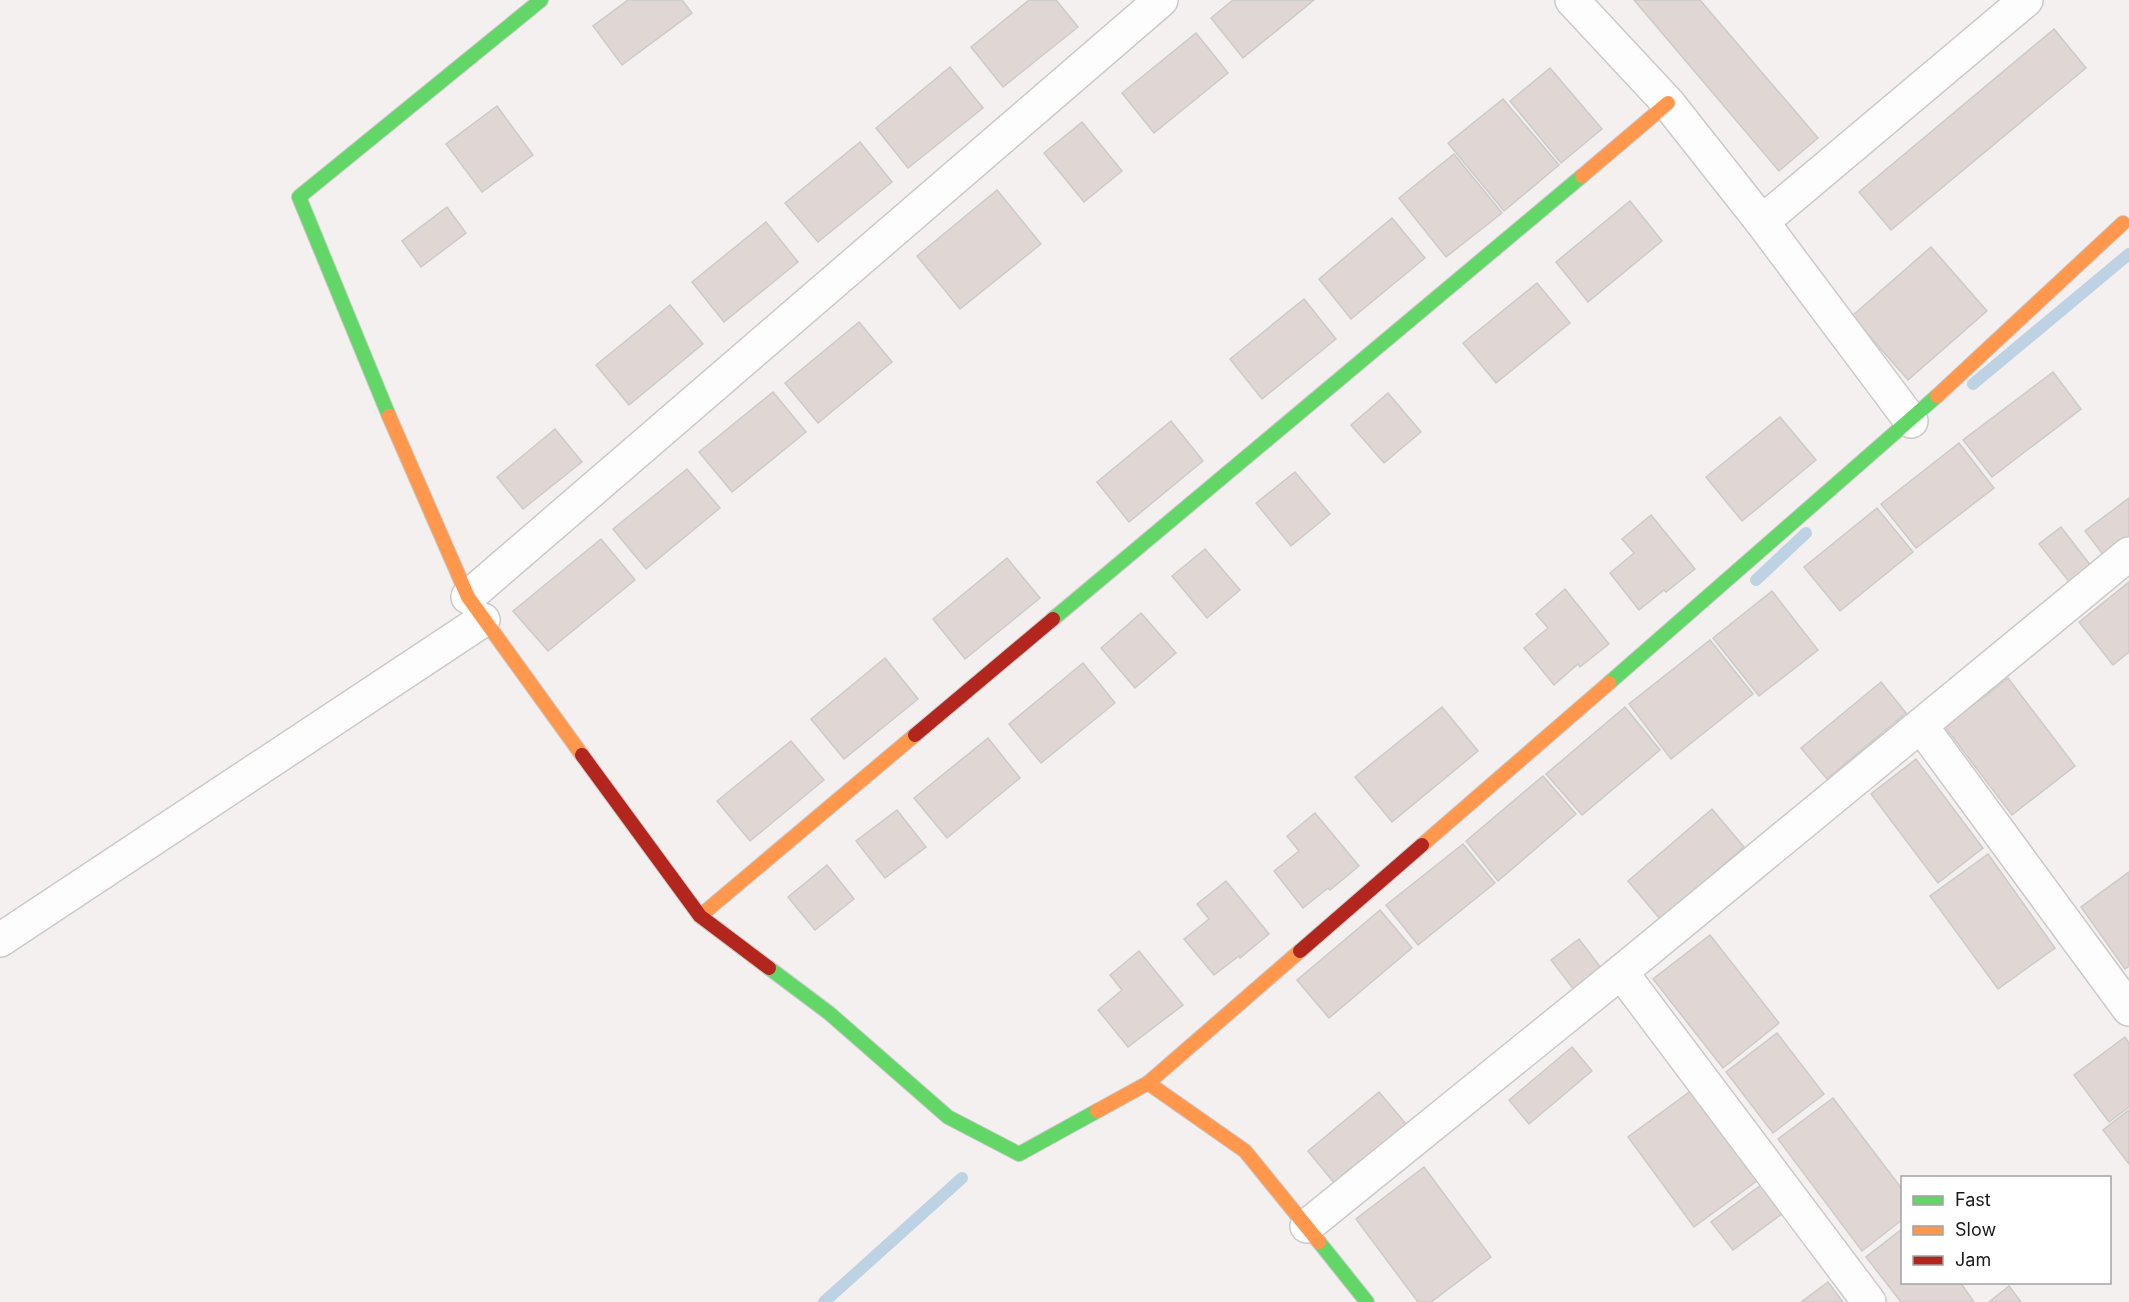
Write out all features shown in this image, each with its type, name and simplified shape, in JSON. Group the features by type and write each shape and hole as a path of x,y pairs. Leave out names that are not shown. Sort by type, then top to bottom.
{"street":[{"path":"541,0 299,197 376,387 475,609 700,916 829,1013 948,1117 1018,1154 1148,1083 1911,421 2123,223"},
{"path":"0,940 475,609 1161,0"},
{"path":"1572,0 1668,103 1762,222 1911,421"},
{"path":"1762,222 2026,0"},
{"path":"700,916 1668,103"},
{"path":"1307,1226 1621,972 2129,554"},
{"path":"1921,726 2129,1009"},
{"path":"1621,972 1869,1302"},
{"path":"1148,1083 1245,1151 1367,1302"}],"building":[{"path":"628,0 682,0 692,13 622,65 593,26"},
{"path":"1029,0 1056,0 1078,27 1003,87 971,47"},
{"path":"1233,0 1314,0 1243,58 1211,18"},
{"path":"1634,0 1700,0 1818,138 1779,171"},
{"path":"2054,29 2086,68 1891,230 1859,192"},
{"path":"1196,33 1228,73 1154,133 1122,93"},
{"path":"950,67 983,108 908,168 876,128"},
{"path":"1550,68 1602,129 1561,163 1510,101"},
{"path":"1503,99 1559,165 1504,211 1448,143"},
{"path":"497,106 533,155 482,192 446,144"},
{"path":"1082,122 1122,171 1084,202 1044,153"},
{"path":"860,142 892,182 818,242 785,203"},
{"path":"1454,154 1502,213 1446,257 1399,198"},
{"path":"997,190 1041,244 960,309 917,256"},
{"path":"1630,201 1662,241 1588,302 1556,262"},
{"path":"447,207 466,233 421,267 402,241"},
{"path":"1392,218 1425,258 1351,319 1319,279"},
{"path":"766,222 798,262 724,322 692,282"},
{"path":"1931,247 1987,311 1908,380 1852,316"},
{"path":"1537,283 1570,323 1496,383 1463,343"},
{"path":"1304,299 1336,339 1262,399 1230,359"},
{"path":"670,305 703,344 629,405 596,365"},
{"path":"859,322 892,362 818,423 785,383"},
{"path":"2053,372 2081,409 1992,477 1963,440"},
{"path":"773,392 806,432 732,492 699,452"},
{"path":"1388,393 1421,432 1384,463 1351,425"},
{"path":"1780,417 1816,460 1742,521 1706,477"},
{"path":"1171,421 1203,461 1129,522 1097,482"},
{"path":"555,429 582,462 523,509 497,477"},
{"path":"1959,443 1994,488 1916,548 1881,504"},
{"path":"687,469 720,508 646,569 613,529"},
{"path":"1295,472 1330,514 1291,546 1256,503"},
{"path":"2129,498 2129,537 2104,556 2085,531"},
{"path":"1877,508 1913,552 1840,611 1804,567"},
{"path":"1651,515 1695,569 1639,610 1610,573 1634,553 1622,539"},
{"path":"2061,527 2091,566 2070,583 2039,544"},
{"path":"601,539 635,580 548,651 513,611"},
{"path":"1205,549 1240,590 1207,618 1172,576"},
{"path":"1007,558 1040,598 965,659 933,619"},
{"path":"2129,582 2129,652 2113,665 2079,622"},
{"path":"1565,589 1609,644 1580,667 1578,664 1554,685 1524,648 1548,628 1536,614"},
{"path":"1772,591 1818,650 1759,696 1713,638"},
{"path":"1141,613 1176,653 1135,688 1101,648"},
{"path":"1710,640 1753,694 1671,759 1629,704"},
{"path":"885,658 918,699 844,759 811,719"},
{"path":"1083,663 1115,703 1041,763 1009,724"},
{"path":"2008,678 2075,766 2012,815 1945,727"},
{"path":"1881,682 1906,713 1827,779 1801,748"},
{"path":"1442,707 1478,751 1392,822 1355,777"},
{"path":"1625,707 1660,750 1582,815 1546,774"},
{"path":"988,738 1020,778 947,838 914,798"},
{"path":"791,741 824,780 750,841 717,801"},
{"path":"1916,759 1983,848 1938,883 1871,794"},
{"path":"1543,776 1576,814 1498,881 1466,841"},
{"path":"1712,809 1744,847 1660,919 1628,881"},
{"path":"897,810 926,847 885,878 856,841"},
{"path":"1315,813 1359,866 1330,890 1328,888 1303,908 1274,871 1299,851 1287,836"},
{"path":"1463,844 1495,883 1418,945 1386,905"},
{"path":"1988,854 2055,948 1998,989 1930,896"},
{"path":"827,865 854,899 815,930 788,897"},
{"path":"2129,872 2129,966 2125,969 2081,907"},
{"path":"1226,881 1269,934 1240,958 1239,956 1214,975 1184,939 1209,919 1197,904"},
{"path":"1380,910 1412,948 1329,1018 1297,980"},
{"path":"1710,935 1779,1023 1723,1068 1653,979"},
{"path":"1579,939 1601,968 1574,990 1551,960"},
{"path":"1139,951 1183,1005 1128,1047 1098,1010 1122,990 1110,975"},
{"path":"1777,1033 1824,1094 1773,1133 1726,1072"},
{"path":"2125,1037 2129,1043 2129,1107 2109,1122 2074,1075"},
{"path":"1572,1047 1592,1071 1529,1124 1509,1100"},
{"path":"1692,1090 1758,1180 1694,1227 1628,1137"},
{"path":"1379,1092 1406,1124 1335,1184 1308,1151"},
{"path":"1833,1098 1901,1188 1901,1221 1862,1251 1778,1139"},
{"path":"2129,1110 2129,1164 2103,1130"},
{"path":"1424,1167 1491,1257 1431,1302 1418,1302 1356,1219"},
{"path":"1761,1185 1783,1213 1733,1250 1711,1222"},
{"path":"1901,1230 1901,1284 1961,1284 1974,1302 1901,1302 1866,1257"},
{"path":"1828,1282 1843,1302 1801,1302"},
{"path":"2009,1286 2021,1302 1989,1302"}],"waterway":[{"path":"1973,384 2129,254"},
{"path":"1756,580 1806,533"},
{"path":"824,1302 962,1178"}],"traffic: fast":[{"path":"389,416 299,197 541,0"},
{"path":"1053,619 1582,176"},
{"path":"1609,683 1937,396"},
{"path":"769,968 829,1013 948,1117 1019,1154 1097,1111"},
{"path":"1319,1242 1367,1302"}],"traffic: slow":[{"path":"1582,176 1668,103"},
{"path":"1937,396 2123,223"},
{"path":"389,416 468,597 582,755"},
{"path":"1422,845 1609,683"},
{"path":"700,916 915,735"},
{"path":"1148,1083 1300,951"},
{"path":"1097,1111 1148,1083 1245,1151 1319,1242"}],"traffic: jam":[{"path":"915,735 1053,619"},
{"path":"582,755 700,916 769,968"},
{"path":"1300,951 1422,845"}]}
